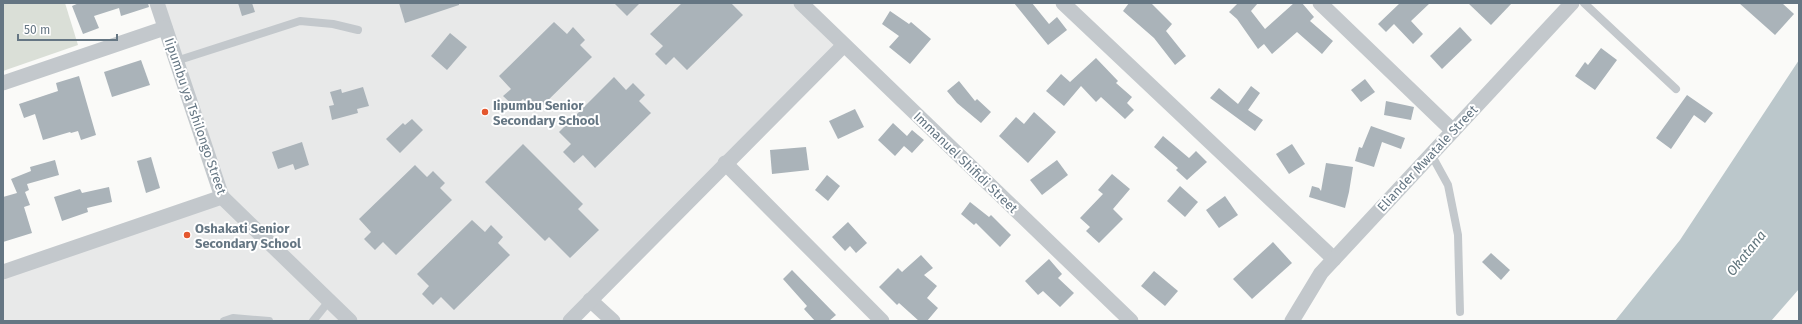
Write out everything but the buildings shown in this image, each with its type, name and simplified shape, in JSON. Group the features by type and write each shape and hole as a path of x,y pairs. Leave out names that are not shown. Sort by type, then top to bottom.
{"street":[{"name":"Iipumbu ya Tshilongo Street","path":"157,3 222,197 350,321"},
{"name":"Immanuel Shifidi Street","path":"801,3 1131,321"},
{"path":"1063,3 1334,259"},
{"path":"1320,3 1453,130"},
{"name":"Eliander Mwatale Street","path":"1292,321 1317,278 1572,3"},
{"path":"3,83 165,28"},
{"path":"570,321 725,163 844,45"},
{"path":"725,163 882,321"},
{"path":"3,272 222,197"},
{"path":"590,300 613,321"}],"lane":[{"path":"1584,3 1676,89"},
{"path":"176,61 300,21 333,24 358,30"},
{"path":"1431,154 1448,185 1458,235 1460,312"},
{"path":"314,321 329,301"},
{"path":"224,321 232,318 270,321"}],"shaded area":[{"path":"3,3 65,3 78,45 3,71"},
{"name":"Iipumbu Senior Secondary School","path":"157,3 801,3 844,45 570,321 3,321 3,272 222,197"}],"water":[{"name":"Okatana","path":"1799,60 1799,289 1771,321 1615,321 1680,240"}],"place":[{"name":"Iipumbu Senior Secondary School","path":"485,112"},
{"name":"Oshakati Senior Secondary School","path":"187,235"}]}
